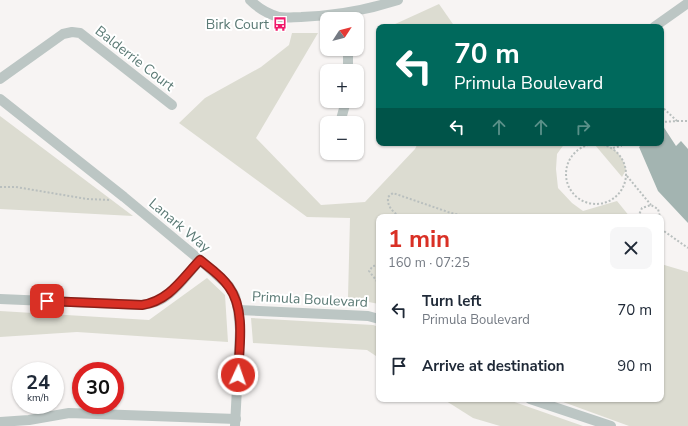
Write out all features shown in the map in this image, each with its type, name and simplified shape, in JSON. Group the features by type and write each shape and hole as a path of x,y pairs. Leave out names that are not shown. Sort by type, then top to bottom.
{"street":[{"path":"250,0 267,13 280,17 320,17"},
{"path":"361,12 398,0"},
{"path":"658,24 688,3"},
{"name":"Balderrie Court","path":"0,79 63,34 72,32 80,33 172,105"},
{"name":"Lanark Way","path":"0,99 124,197 229,286 235,296 240,330 236,422"},
{"path":"0,299 142,305 152,304 169,294 200,260"},
{"name":"Primula Boulevard","path":"238,310 368,316 376,318"},
{"path":"539,402 612,426"},
{"path":"0,422 29,420 76,413 236,422"}],"path":[{"path":"664,109 677,121"},
{"path":"664,122 688,121"},
{"path":"586,146 579,149 573,154 569,161 566,174 571,191 576,197 583,202 603,204 614,199 620,193 627,176 626,165 623,158 610,146"},
{"path":"605,146 614,149 621,146"},
{"path":"627,176 651,205 658,209 659,214"},
{"path":"0,187 16,187 94,200 107,201 124,197"},
{"path":"396,214 390,209 388,203 388,197 393,193 456,214"},
{"path":"639,214 642,208 651,205"},
{"path":"664,231 688,248"},
{"path":"376,266 373,266 369,271 376,280"}],"shaded area":[{"path":"439,4 453,24 395,24"},
{"path":"292,33 318,33 256,138 321,205 365,202 416,146 563,146 557,154 556,169 558,188 572,203 583,211 617,201 628,214 376,214 376,303 348,298 350,218 307,217 179,123 205,98 261,67 289,45"},
{"path":"0,116 133,216 0,209"},
{"path":"596,146 608,146 617,152 623,160 626,170 622,177"},
{"path":"664,265 688,272 688,426 629,426 563,402 664,402"},
{"path":"207,278 225,295 228,342 77,332 0,337 0,311 149,320"},
{"path":"251,318 376,326 376,356 367,350 253,343"},
{"path":"448,402 515,402 583,426 500,426 473,418"}],"building":[{"path":"664,128 676,146 681,141 688,149 688,223 658,191 639,147 664,146"}],"place":[{"name":"Birk Court","path":"280,24"}],"route":[{"path":"47,301 142,305 152,304 169,294 200,260 229,286 235,296 240,330 238,375"}]}
